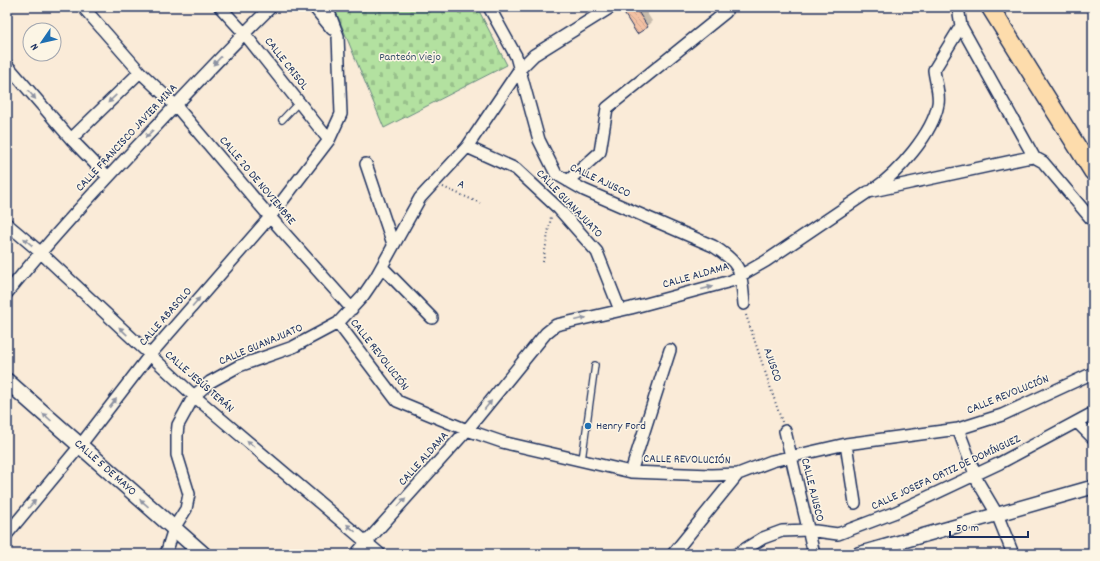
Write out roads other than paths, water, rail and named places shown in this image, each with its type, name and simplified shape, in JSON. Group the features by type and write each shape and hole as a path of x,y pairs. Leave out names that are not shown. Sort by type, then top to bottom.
{"main road":[{"path":"990,7 1093,172"},
{"name":"CALLE 5 DE MAYO","path":"7,381 79,447 203,554"}],"street":[{"name":"CALLE 20 DE NOVIEMBRE","path":"83,7 140,72 176,106 270,217 352,309"},
{"name":"CALLE CRISOL","path":"220,7 244,33 329,140"},
{"name":"CALLE FRANCISCO JAVIER MINA","path":"7,293 40,252 108,177 244,33 271,7"},
{"path":"314,7 338,36"},
{"path":"327,7 338,36"},
{"name":"CALLE AJUSCO","path":"489,7 516,56 539,140 551,167 556,174 568,181 712,246 727,255 737,265 741,276 744,304"},
{"name":"CALLE GUANAJUATO","path":"166,554 174,528 186,509 189,494 177,455 177,435 178,425 194,396 210,382 240,366 293,347 338,323 363,296 382,267 393,244 420,198 435,184 467,147 519,70 534,55 612,7"},
{"path":"568,181 600,152 607,108 726,12 726,7"},
{"path":"958,7 961,26 1034,157 1043,162 1093,221"},
{"path":"868,192 883,182 913,150 923,139 933,122 938,102 934,70 961,26"},
{"name":"CALLE ABASOLO","path":"7,534 79,447 149,356 270,217 329,140 341,114 338,36"},
{"path":"7,65 71,139 108,177"},
{"path":"71,139 140,72"},
{"name":"CALLE GUANAJUATO","path":"467,147 516,169 554,204 597,252 620,310"},
{"name":"CALLE ALDAMA","path":"356,554 467,430 546,333 556,326 731,281 741,276 868,192 1034,157"},
{"path":"366,164 393,244"},
{"name":"CALLE JESÚS TERÁN","path":"7,224 40,252 149,356 194,396 380,554"},
{"path":"382,267 432,318"},
{"name":"CALLE REVOLUCIÓN","path":"338,323 397,401 467,430 502,442 631,472 711,475 738,474 772,461 846,444 958,429 1002,415 1093,373"},
{"path":"631,472 670,350"},
{"name":"CALLE JOSEFA ORTIZ DE DOMÍNGUEZ","path":"737,554 763,538 782,531 808,530 838,534 896,512 1078,423 1093,413"},
{"path":"1078,423 1093,438"},
{"path":"958,429 975,474 997,514 1013,554"},
{"name":"CALLE AJUSCO","path":"785,431 814,554"},
{"path":"846,444 855,502"},
{"path":"673,554 738,474"},
{"path":"858,554 1093,487"}],"lane":[{"path":"282,120 299,102"},
{"path":"582,460 595,365"}],"place":[{"name":"Henry Ford","path":"588,426"}],"park label":[{"name":"Panteón Viejo","path":"410,57"}]}
